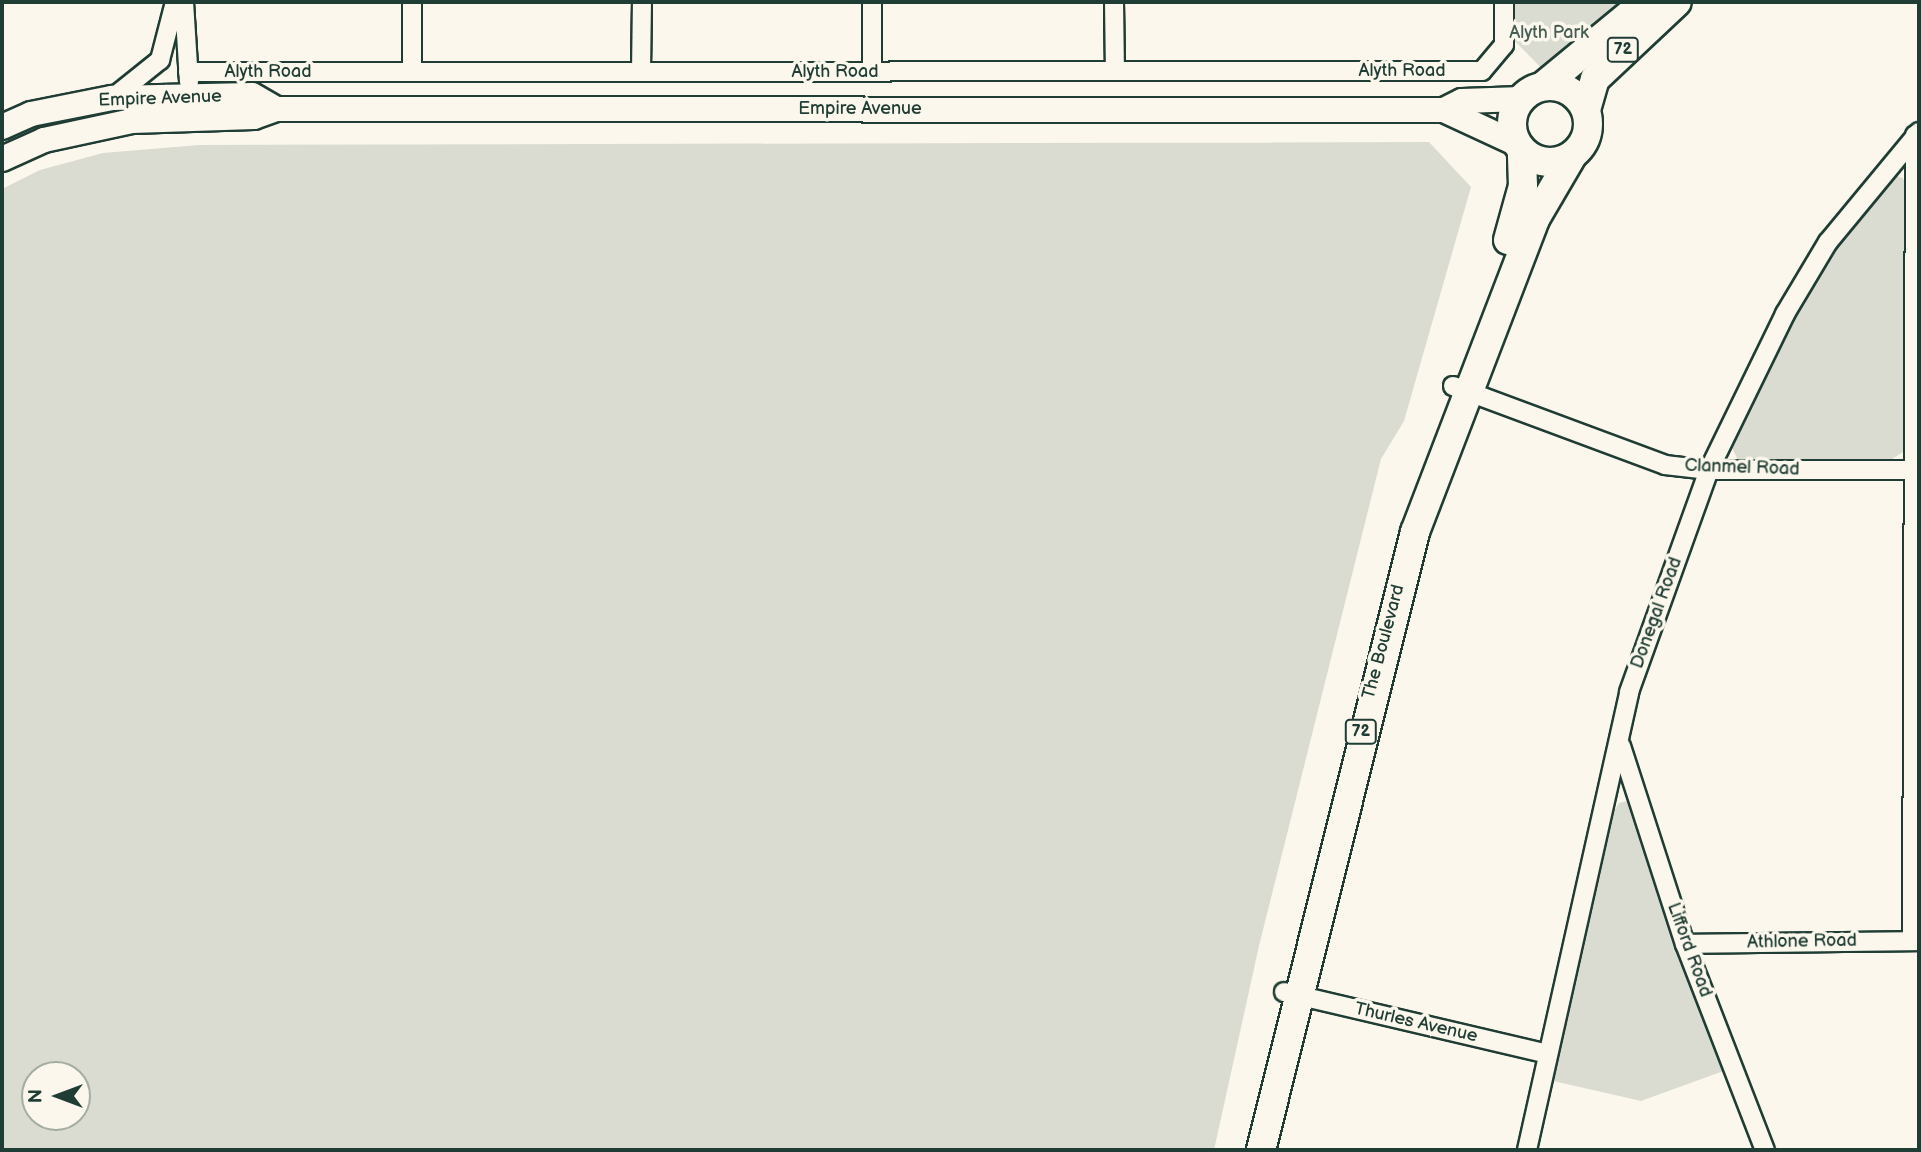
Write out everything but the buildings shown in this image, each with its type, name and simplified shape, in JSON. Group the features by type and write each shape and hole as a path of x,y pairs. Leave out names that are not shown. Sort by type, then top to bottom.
{"main road":[{"name":"72","path":"1519,147 1512,124 1532,92 1645,2"},
{"name":"72","path":"1572,156 1588,130 1586,110 1595,79 1677,2"},
{"name":"Empire Avenue","path":"1444,110 1462,101 1532,92"},
{"path":"1532,92 1573,93 1586,110"},
{"name":"Empire Avenue","path":"2,159 79,131 132,121 190,96"},
{"name":"Empire Avenue","path":"2,127 31,114 112,98 190,96 254,117 276,109 1444,110 1519,147"},
{"path":"1519,147 1542,162 1572,156"},
{"name":"The Boulevard","path":"1246,1150 1291,994 1385,635 1459,389 1514,223 1523,186 1519,147"},
{"name":"The Boulevard","path":"1459,389 1535,219 1572,156"},
{"name":"The Boulevard","path":"1261,1150 1291,994"}],"street":[{"path":"112,98 160,60 175,2"},
{"path":"184,2 190,96"},
{"path":"412,2 412,72"},
{"path":"641,72 642,2"},
{"path":"872,2 872,72"},
{"path":"1114,2 1115,71"},
{"name":"Alyth Road","path":"190,96 412,72 1482,71 1504,45 1504,2"},
{"path":"1915,941 1917,133"},
{"name":"Donegal Road","path":"1527,1150 1621,746 1629,692 1709,470 1785,313 1828,242 1917,133"},
{"name":"Clanmel Road","path":"1459,389 1665,465 1709,470 1917,470"},
{"name":"Lifford Road","path":"1621,746 1685,944 1765,1150"},
{"name":"Athlone Road","path":"1685,944 1915,941"},
{"name":"Thurles Avenue","path":"1291,994 1548,1054"}],"green space":[{"name":"Alyth Park","path":"1511,2 1631,2 1546,73 1511,37"},
{"path":"1429,142 1471,187 1404,421 1381,459 1259,946 1214,1150 2,1150 2,189 40,170 103,153 199,145"},
{"path":"1894,175 1903,178 1907,188 1903,452 1889,461 1738,460 1730,444 1798,313 1852,222"},
{"path":"1627,801 1633,805 1729,1069 1641,1101 1549,1080 1612,814 1619,803"}]}
